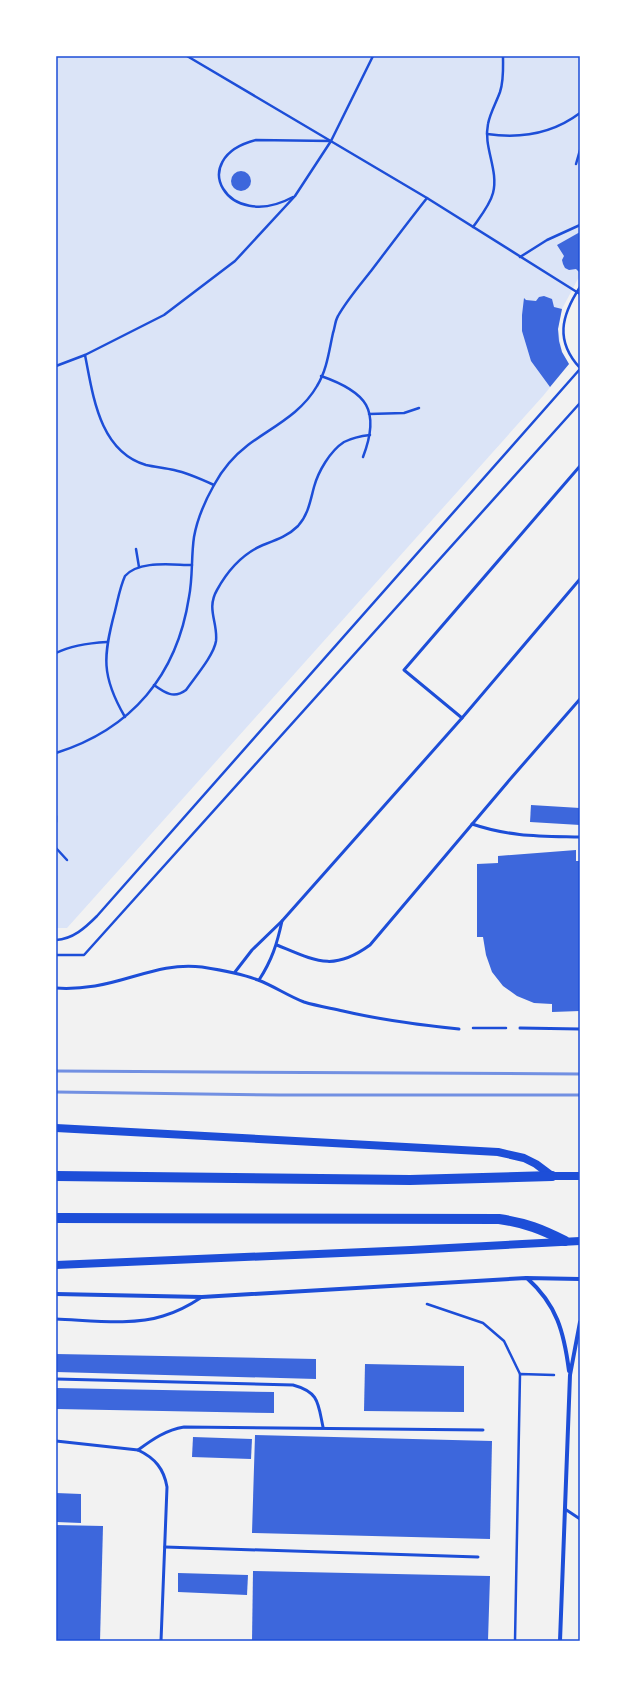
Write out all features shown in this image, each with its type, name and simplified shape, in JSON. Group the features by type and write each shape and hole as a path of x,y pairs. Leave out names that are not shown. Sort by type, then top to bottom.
{"main road":[{"path":"56,1128 498,1152 524,1158 536,1164 552,1176"},
{"path":"56,1176 410,1180 580,1176"},
{"path":"56,1218 499,1219 521,1222 543,1230 565,1241"},
{"path":"56,1265 411,1250 580,1241"}],"street":[{"path":"526,1278 549,1302 560,1326 570,1375"},
{"path":"56,1294 202,1297 526,1278 580,1279"},
{"path":"560,1641 570,1375 580,1322"}],"lane":[{"path":"462,718 404,670 580,466"},
{"path":"235,972 252,950 282,921 462,718 580,580"},
{"path":"277,945 311,959 326,962 342,960 357,954 370,945 580,699"},
{"path":"472,824 493,831 515,835 580,837"},
{"path":"259,980 270,963 277,945 282,921"},
{"path":"56,988 70,989 96,986 173,966 201,967 226,972 235,972 259,980 305,1002 337,1010 377,1019 460,1029"},
{"path":"520,1028 580,1029"},
{"path":"56,1319 141,1320 162,1317 183,1309 202,1297"},
{"path":"56,1379 293,1385 306,1389 316,1398 323,1427"},
{"path":"138,1450 160,1435 172,1429 184,1427 323,1427 483,1430"},
{"path":"56,1441 138,1450 150,1455 165,1475 167,1487 161,1641"},
{"path":"564,1509 580,1519"},
{"path":"165,1548 478,1558"}],"path":[{"path":"187,56 427,198 580,294"},
{"path":"56,366 85,355 164,315 235,261 295,196 331,141 373,56"},
{"path":"473,227 489,202 494,185 487,124 500,91 503,73 503,56"},
{"path":"487,134 519,136 536,134 568,122 580,113"},
{"path":"295,196 284,202 266,206 247,205 235,202 228,196 221,185 219,171 222,163 228,154 245,142 256,140 331,141"},
{"path":"576,164 580,150"},
{"path":"56,753 86,742 126,718 154,685 171,660 183,628 190,595 194,536 202,510 214,485 229,463 246,446 288,418 304,404 317,386 326,366 337,318 355,291 427,198"},
{"path":"520,257 547,240 580,225"},
{"path":"56,940 63,940 82,931 97,916 580,369 573,361 567,350 562,327 565,314 580,287"},
{"path":"85,355 96,405 103,426 115,444 132,458 146,464 188,474 214,485"},
{"path":"321,376 352,388 366,405 371,425 370,435 363,457"},
{"path":"56,955 84,955 580,403"},
{"path":"369,414 404,413 419,408"},
{"path":"154,685 173,696 186,690 214,648 216,636 212,613 212,602 227,574 236,562 249,552 288,534 298,526 310,506 318,477 329,458 342,443 351,439 370,435"},
{"path":"136,549 140,567"},
{"path":"126,718 111,689 107,674 106,642 125,576 130,571 140,567 192,565"},
{"path":"56,653 74,646 106,642"},
{"path":"56,816 56,822"},
{"path":"56,848 67,860"},
{"path":"460,1029 520,1028"},
{"path":"427,1304 483,1323 504,1341 520,1374 514,1641"},
{"path":"520,1374 570,1375"}],"shaded area":[{"path":"56,56 580,56 580,275 562,309 558,329 562,352 569,364 543,396 67,928 56,928"}],"building":[{"path":"237,171 245,171 251,177 251,185 245,191 237,191 231,185 231,177"},
{"path":"580,232 580,273 576,269 569,270 565,268 562,260 564,256 557,245"},
{"path":"544,296 552,299 554,307 562,309 558,329 559,341 562,352 569,364 550,387 531,361 522,331 524,298 526,300 536,301 539,297"},
{"path":"531,805 580,808 580,825 530,822"},
{"path":"576,850 576,861 580,861 580,1011 552,1012 552,1004 534,1003 517,996 503,986 492,972 486,955 483,937 477,937 477,864 498,863 498,856"},
{"path":"56,1354 316,1359 316,1379 56,1372"},
{"path":"365,1364 464,1366 464,1412 364,1411"},
{"path":"56,1388 274,1392 274,1413 56,1409"},
{"path":"255,1435 492,1441 490,1539 252,1533"},
{"path":"193,1437 252,1439 251,1459 192,1457"},
{"path":"56,1493 81,1494 81,1523 56,1522"},
{"path":"56,1525 103,1526 100,1641 56,1641"},
{"path":"253,1571 490,1576 488,1641 252,1641"},
{"path":"178,1573 248,1575 247,1595 178,1592"}],"railway":[{"path":"56,1071 580,1074"},
{"path":"56,1092 280,1095 580,1095"}]}
